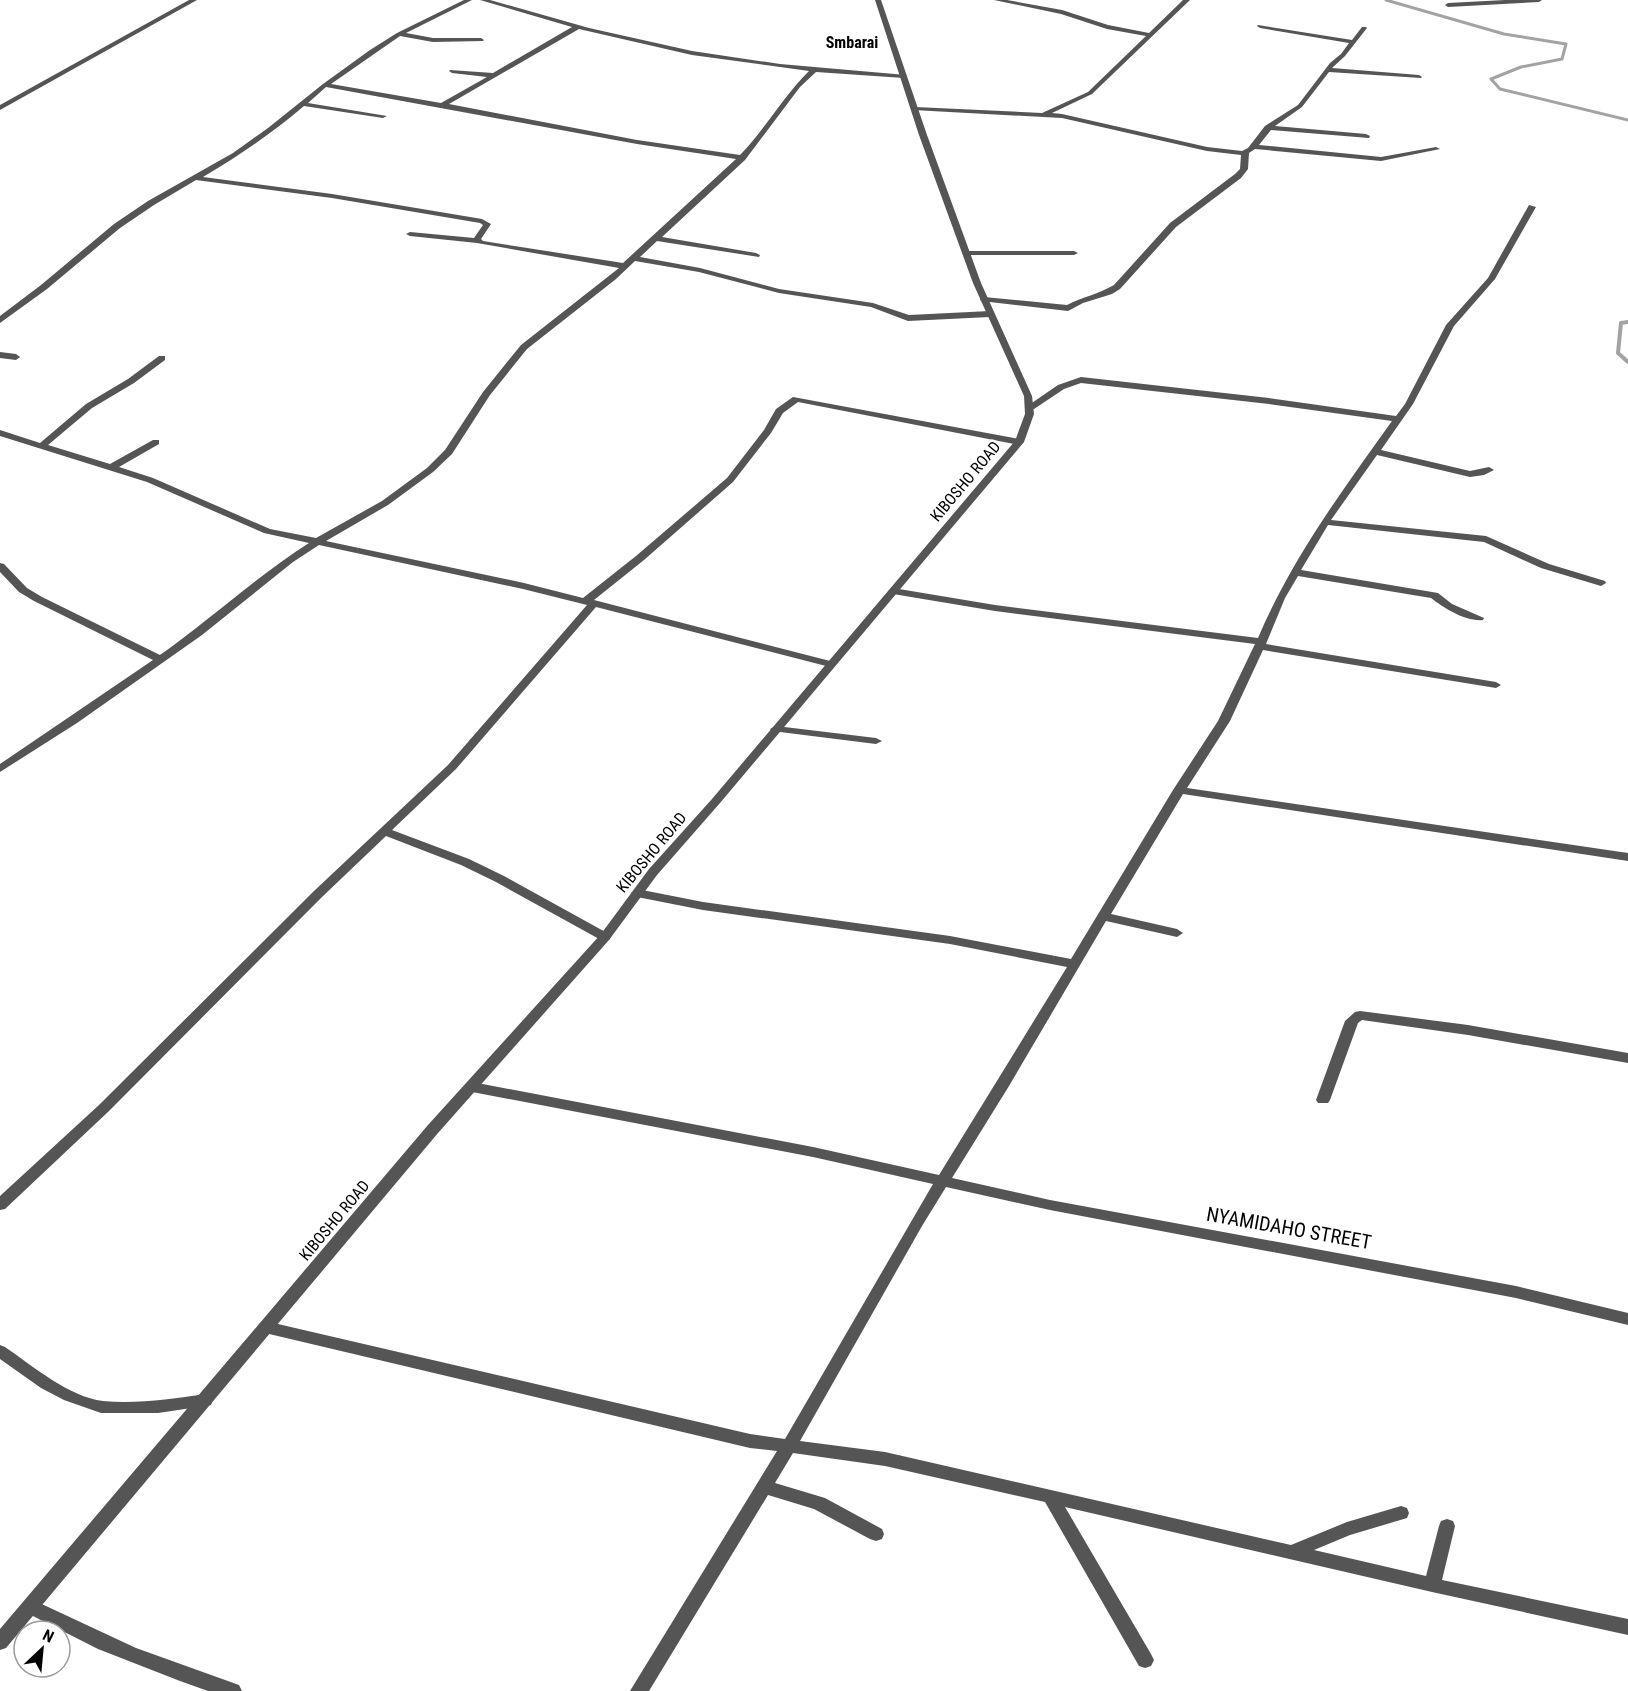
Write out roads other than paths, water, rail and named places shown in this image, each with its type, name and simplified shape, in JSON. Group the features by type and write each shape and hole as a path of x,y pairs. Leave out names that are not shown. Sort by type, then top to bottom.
{"street":[{"path":"0,108 194,0"},
{"path":"0,320 44,287 117,226 236,155 272,130 325,86 399,34 469,0"},
{"path":"483,0 577,27 712,56 815,69 904,76"},
{"path":"878,0 984,299 1020,377 1031,407 1045,400 1061,385 1081,381 1269,401 1398,419"},
{"path":"997,0 1052,10 1117,29 1152,35"},
{"path":"1044,114 1090,93 1187,0"},
{"path":"1448,5 1539,0"},
{"path":"1260,26 1354,42"},
{"path":"443,105 577,27"},
{"path":"984,299 1068,308 1117,287 1173,225 1238,176 1244,169 1249,149 1268,128 1300,106 1364,28"},
{"path":"399,34 433,40 481,40"},
{"path":"0,769 74,721 315,543 385,503 430,470 448,452 486,394 524,347 624,266 742,158 785,107 798,86 815,69"},
{"path":"1328,70 1419,77"},
{"path":"452,71 493,75"},
{"path":"325,86 742,158"},
{"path":"302,104 383,116"},
{"path":"915,109 1044,114 1074,118 1234,153 1249,149 1364,159 1398,158 1436,148"},
{"path":"1268,128 1366,136"},
{"path":"195,178 332,196 486,222 477,241"},
{"path":"639,1691 789,1446 942,1180 1004,1083 1179,790 1224,721 1280,598 1325,522 1376,452 1422,382 1450,325 1491,279 1532,207"},
{"path":"410,234 477,241 624,266"},
{"path":"654,238 756,255"},
{"path":"967,253 1074,253"},
{"path":"633,258 700,270 779,291 873,305 908,318 990,314"},
{"path":"0,355 16,357"},
{"path":"43,444 89,406 131,381 162,358"},
{"path":"0,1205 104,1108 383,831 452,767 590,602 730,480 768,430 779,411 796,399 1019,442"},
{"name":"KIBOSHO ROAD","path":"0,1642 433,1129 605,937 637,893 1019,442 1031,407"},
{"path":"0,433 43,444 180,492 250,526 315,543 436,567 590,602 830,664"},
{"path":"112,467 156,442"},
{"path":"1376,452 1470,474 1489,470"},
{"path":"1325,522 1486,539 1545,566 1601,583"},
{"path":"0,566 23,590 31,595 160,659"},
{"path":"1295,572 1434,595 1448,606 1479,618"},
{"path":"893,591 1017,611 1261,644 1496,685"},
{"path":"776,729 876,741"},
{"path":"1179,790 1628,857"},
{"path":"383,831 492,874 605,937"},
{"path":"637,893 704,906 950,940 1073,964"},
{"path":"1102,916 1178,933"},
{"path":"1323,1100 1352,1021 1360,1015 1468,1030 1628,1058"},
{"name":"NYAMIDAHO STREET","path":"472,1087 690,1127 942,1180 1061,1208 1505,1290 1628,1318"},
{"path":"265,1327 750,1441 885,1459 1432,1586 1628,1627"},
{"path":"0,1351 46,1384 70,1396 101,1407 158,1407 205,1400"},
{"path":"764,1487 819,1503 876,1534"},
{"path":"1051,1498 1145,1660"},
{"path":"1292,1552 1347,1529 1401,1513"},
{"path":"1432,1586 1447,1526"},
{"path":"31,1607 81,1635 182,1675 232,1691"}],"waterway":[{"path":"1386,0 1504,34 1566,44 1562,59 1521,67 1491,79 1500,89 1628,120"},
{"path":"1628,322 1621,323 1618,353 1628,362"}],"district":[{"name":"Smbarai","path":"852,42"}]}
